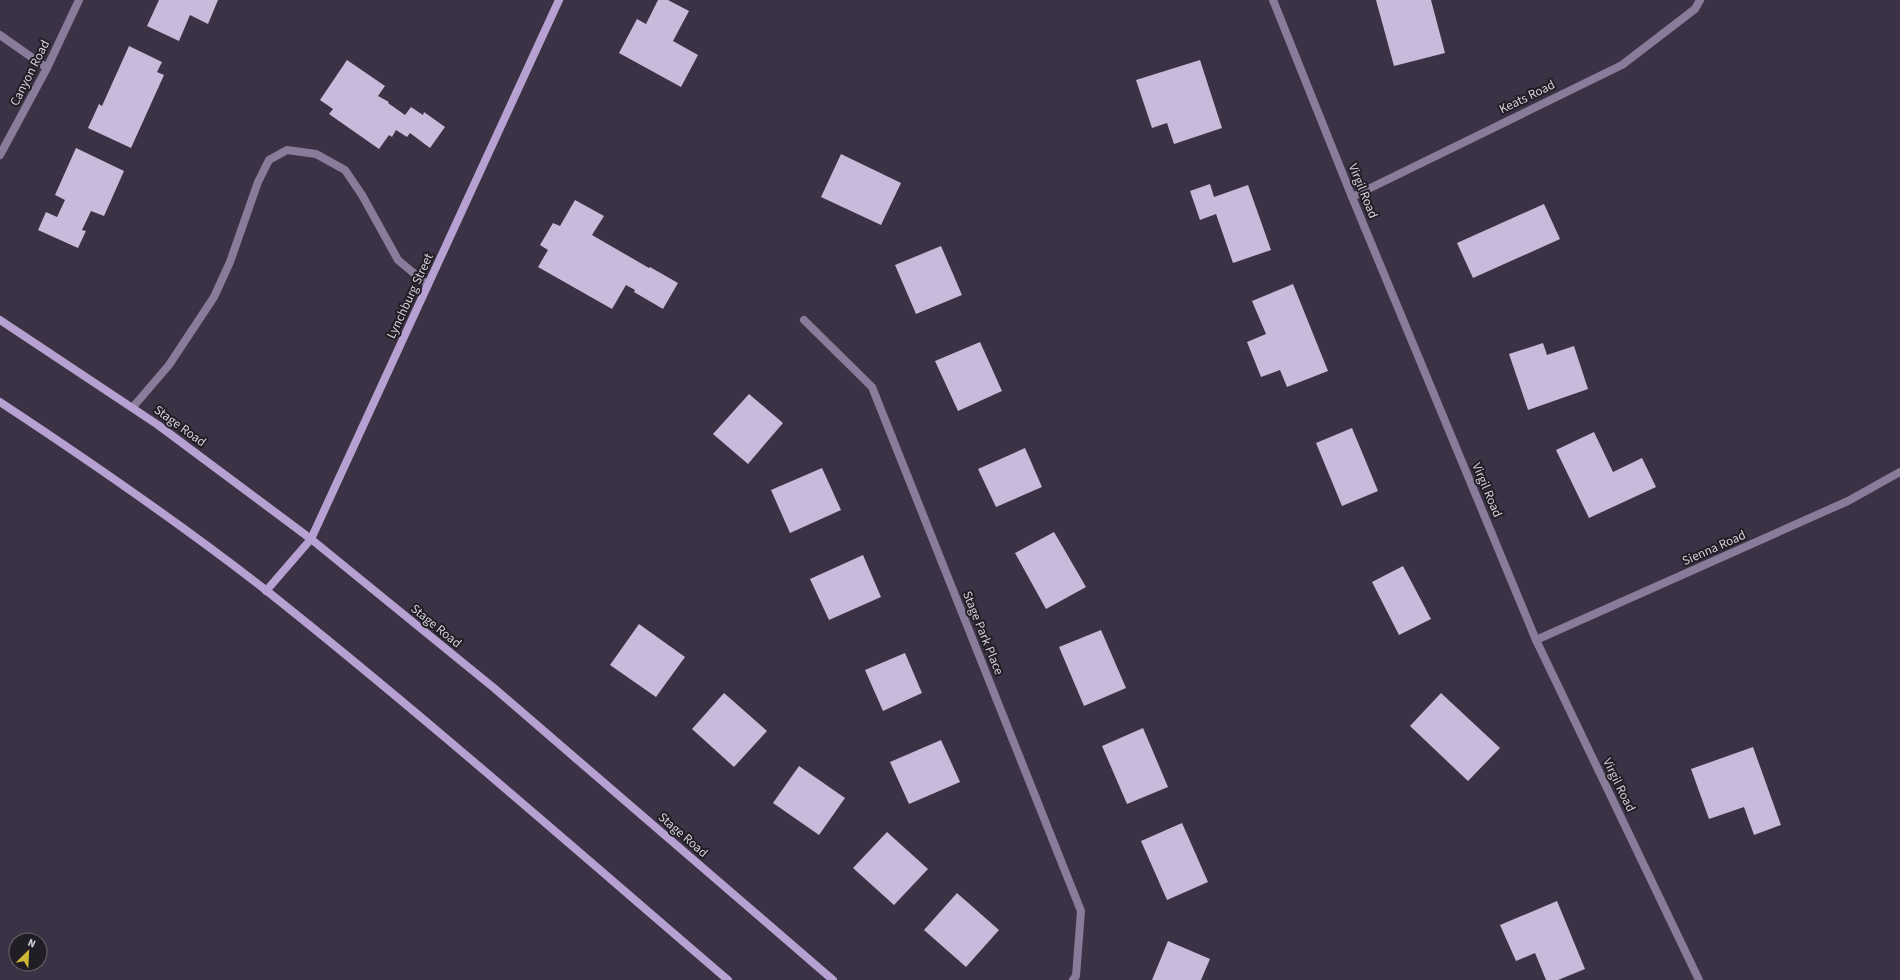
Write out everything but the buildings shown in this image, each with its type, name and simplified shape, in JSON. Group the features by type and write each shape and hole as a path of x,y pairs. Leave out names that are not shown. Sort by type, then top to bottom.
{"main road":[{"name":"Lynchburg Street","path":"266,591 311,539 559,0"},
{"name":"Stage Road","path":"0,320 133,407 311,539 494,688 833,980"},
{"path":"0,402 131,490 266,591 449,741 728,980"}],"street":[{"name":"Canyon Road","path":"0,155 47,68 79,0"},
{"name":"Virgil Road","path":"1273,0 1352,197 1536,640 1699,980"},
{"name":"Keats Road","path":"1352,197 1622,64 1695,9 1700,0"},
{"path":"0,35 47,68"},
{"path":"133,407 169,365 214,297 230,262 258,182 269,160 286,150 316,154 345,170 362,195 398,260 428,285"},
{"name":"Stage Park Place","path":"804,320 872,387 1081,911 1076,976 1073,980"},
{"name":"Sienna Road","path":"1536,640 1848,501 1900,472"}]}
